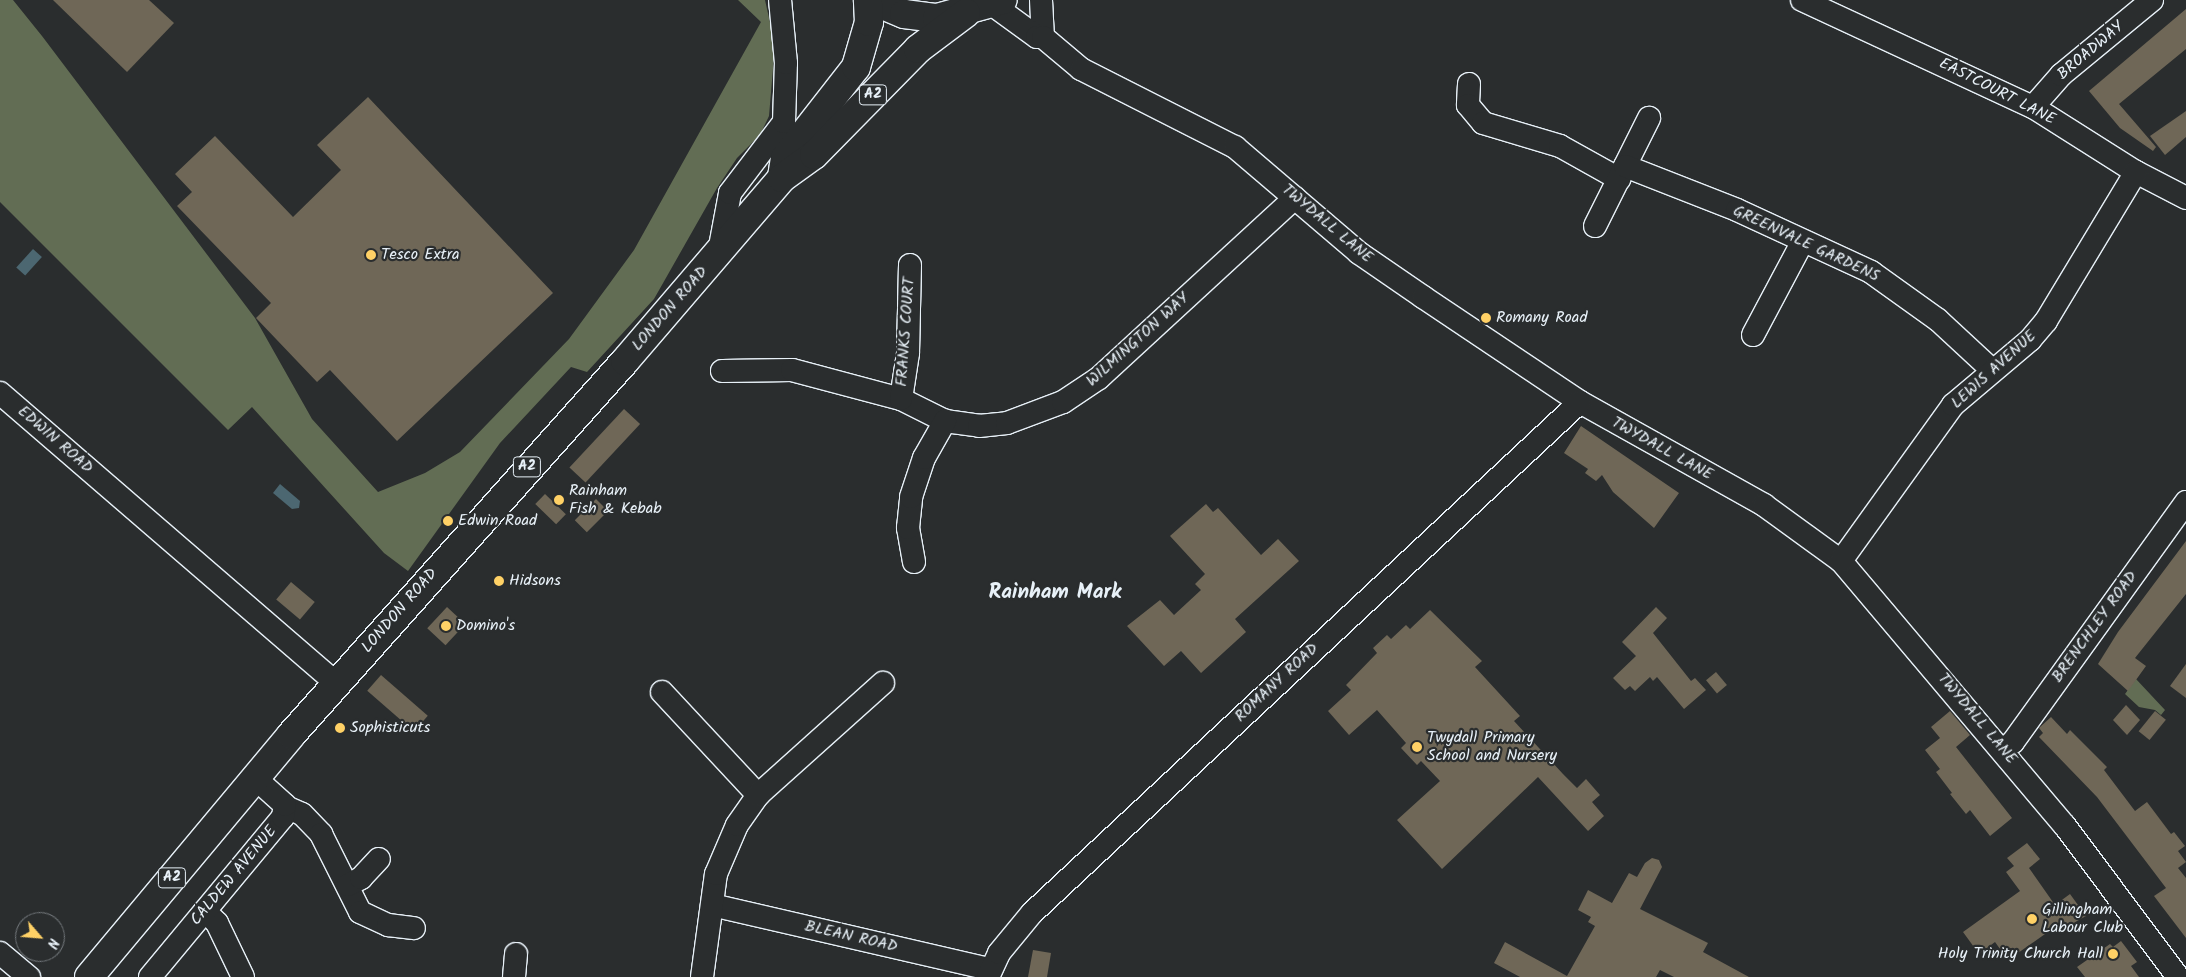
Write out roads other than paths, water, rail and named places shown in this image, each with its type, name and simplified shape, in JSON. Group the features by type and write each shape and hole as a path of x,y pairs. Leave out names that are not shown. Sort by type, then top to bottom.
{"main road":[{"name":"LONDON ROAD","path":"782,178 785,158 856,67 869,22 870,0"},
{"path":"870,0 910,16 937,18 966,13 998,2"},
{"name":"LONDON ROAD","path":"90,977 255,778 719,252 782,178 814,155 918,49 966,13"}],"street":[{"name":"LONDON ROAD","path":"719,252 730,193 784,122 786,63 780,0"},
{"path":"1041,0 1043,37"},
{"name":"EASTCOURT LANE","path":"1802,0 2033,107 2136,172 2186,198"},
{"name":"BROADWAY","path":"2033,107 2061,75 2152,0"},
{"name":"TWYDALL LANE","path":"998,2 1036,37 1043,37 1081,68 1235,147 1359,253 1580,402 1764,505 1841,561 2003,750 2065,826 2178,977"},
{"name":"GREENVALE GARDENS","path":"1470,84 1468,106 1483,123 1560,146 1622,173 1804,241 1871,272 1938,320 1992,370"},
{"path":"1595,226 1649,118"},
{"name":"LEWIS AVENUE","path":"1841,561 1931,431 1964,393 2030,340 2046,321 2136,172"},
{"name":"WILMINGTON WAY","path":"722,371 792,370 901,399 945,420 979,426 1007,423 1063,402 1099,378 1295,198"},
{"path":"1753,335 1804,241"},
{"name":"FRANKS COURT","path":"901,399 908,353 910,265"},
{"name":"EDWIN ROAD","path":"0,393 337,684"},
{"name":"ROMANY ROAD","path":"989,973 1015,931 1032,913 1580,402"},
{"path":"914,562 908,528 911,497 924,458 945,420"},
{"name":"BRENCHLEY ROAD","path":"2003,750 2013,742 2186,502"},
{"path":"702,977 716,874 737,825 758,795 883,683"},
{"path":"662,692 758,795"},
{"path":"255,778 286,807 302,814 318,831 348,885 360,912 388,925 414,928"},
{"name":"CALDEW AVENUE","path":"150,977 282,818 286,807"},
{"path":"348,885 359,880 379,859"},
{"name":"BLEAN ROAD","path":"712,905 989,973"},
{"path":"205,911 217,923 243,977"},
{"path":"0,953 29,977"},
{"path":"514,977 516,954"}],"water":[{"path":"33,249 42,257 25,276 16,268"},
{"path":"280,484 300,501 299,508 292,509 273,493"}],"place":[{"name":"Tesco Extra","path":"371,255"},
{"name":"Romany Road","path":"1486,318"},
{"name":"Rainham Fish & Kebab","path":"559,500"},
{"name":"Edwin Road","path":"448,521"},
{"name":"Hidsons","path":"499,581"},
{"name":"Domino's","path":"446,626"},
{"name":"Sophisticuts","path":"340,728"},
{"name":"Twydall Primary School and Nursery","path":"1417,747"},
{"name":"Gillingham Labour Club","path":"2032,919"},
{"name":"Holy Trinity Church Hall","path":"2113,954"}],"district":[{"name":"Rainham Mark","path":"1055,593"}]}
